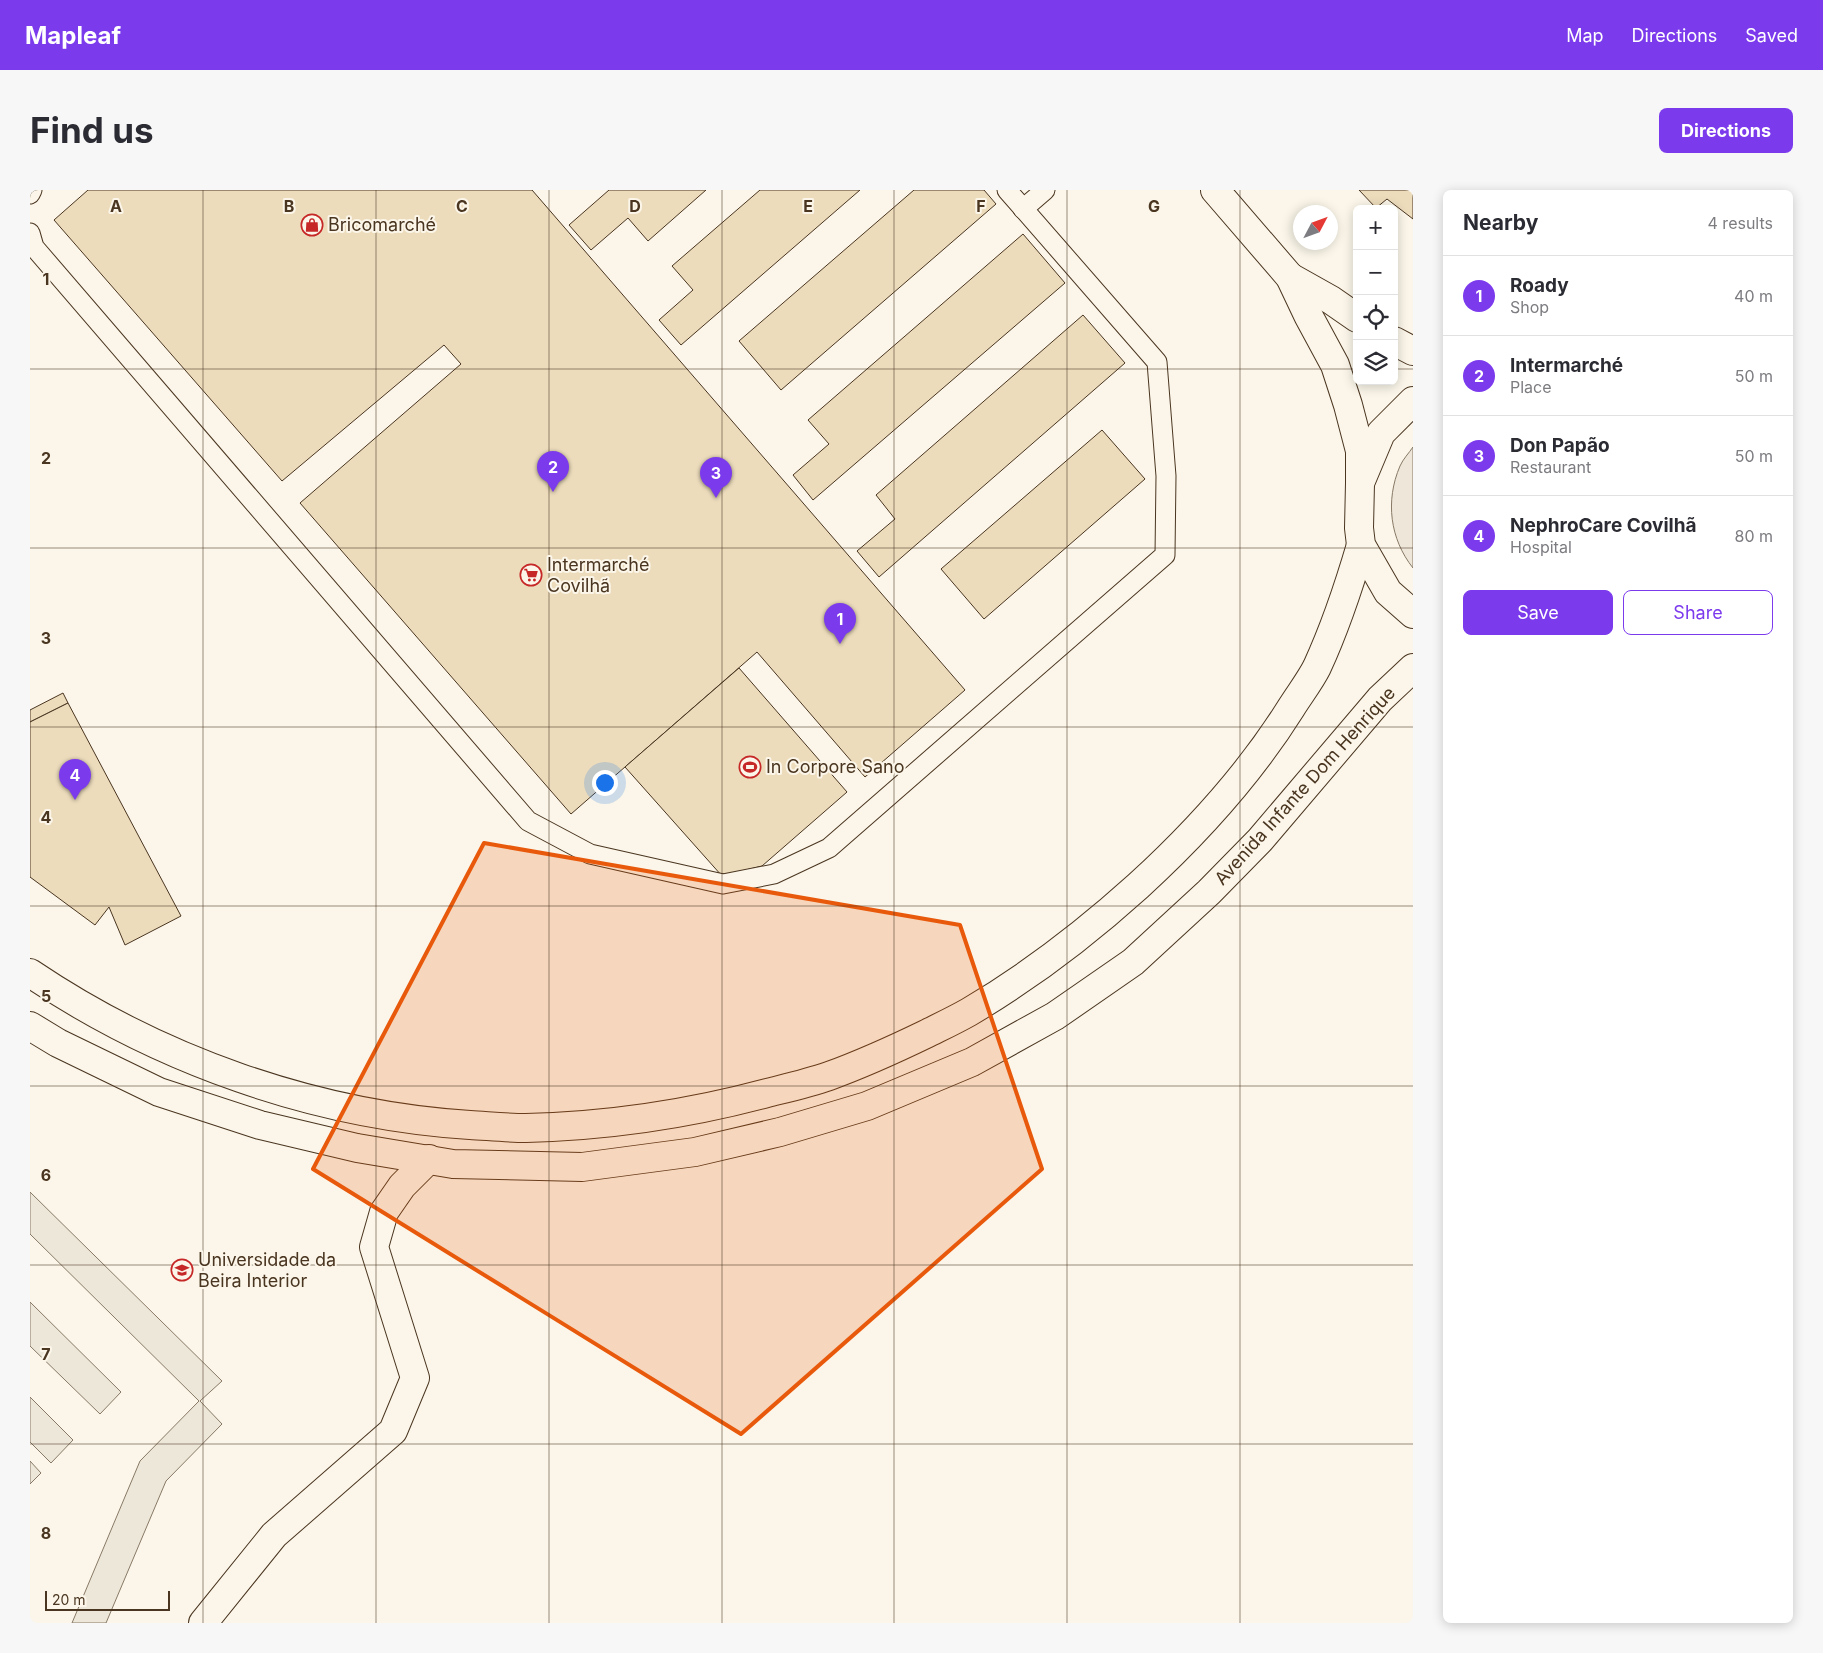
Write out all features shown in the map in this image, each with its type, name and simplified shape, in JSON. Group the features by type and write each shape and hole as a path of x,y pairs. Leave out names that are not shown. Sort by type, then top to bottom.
{"street":[{"path":"1216,190 1290,277 1335,365 1360,451 1359,528 1361,545 1388,592 1413,614"},
{"path":"1290,277 1331,300 1353,315"},
{"path":"1398,343 1413,352"},
{"path":"1360,482 1382,433 1413,402"},
{"path":"30,973 68,998 139,1035 213,1068 288,1092 368,1113 447,1123 524,1128 601,1123 677,1114 751,1098 827,1077 900,1046 968,1013 1039,966 1106,915 1173,854 1234,788 1277,730 1316,669 1348,587 1361,545"},
{"name":"Avenida Infante Dom Henrique","path":"30,1026 58,1043 159,1092 260,1125 357,1148 453,1164 582,1167 695,1152 780,1132 867,1106 972,1062 1055,1016 1133,962 1209,892 1260,840 1380,700 1413,668"},
{"path":"203,1623 274,1535 393,1431 415,1378 374,1247 384,1212 402,1186 429,1159"}],"lane":[{"path":"30,194 32,190"},
{"path":"30,233 34,247 528,821 590,854 723,884 774,874 829,848 1165,555 1166,476 1157,362 1007,190"},
{"path":"1023,209 1045,190"}],"highlighted area":[{"path":"484,843 960,925 1042,1169 741,1434 313,1169"}],"shaded area":[{"path":"1413,447 1413,568 1399,545 1392,519 1391,506 1395,479 1404,458"},
{"path":"30,1192 222,1381 200,1401 222,1424 166,1481 106,1623 72,1623 140,1461 199,1401 30,1234"},
{"path":"30,1302 121,1392 100,1414 30,1346"},
{"path":"30,1397 73,1440 51,1463 30,1442"},
{"path":"30,1461 41,1473 30,1484"}],"building":[{"path":"88,190 532,190 965,690 865,777 757,652 571,814 300,503 461,364 444,345 282,481 54,220"},
{"path":"609,190 706,190 648,241 628,218 591,250 569,225"},
{"path":"760,190 860,190 681,345 659,320 693,290 672,266"},
{"path":"914,190 984,190 996,204 781,390 739,341"},
{"path":"1359,190 1413,190 1413,219 1398,207 1398,205 1395,205 1387,199 1380,205 1373,205"},
{"path":"1023,234 1065,283 813,500 793,475 829,444 808,420"},
{"path":"1083,315 1125,363 879,577 857,551 895,519 876,495"},
{"path":"1102,430 1145,479 984,619 941,569"},
{"path":"739,668 847,792 762,866 722,876 625,767"},
{"path":"63,693 68,703 30,722 30,710"},
{"path":"68,703 181,916 125,945 109,907 95,925 30,877 30,722"}],"place":[{"name":"Bricomarché","path":"312,225"},
{"name":"Intermarché","path":"553,492"},
{"name":"Don Papão","path":"716,498"},
{"name":"Intermarché Covilhã","path":"531,575"},
{"name":"Roady","path":"840,644"},
{"name":"In Corpore Sano","path":"750,767"},
{"name":"NephroCare Covilhã","path":"75,800"},
{"name":"Universidade da Beira Interior","path":"182,1270"}]}
